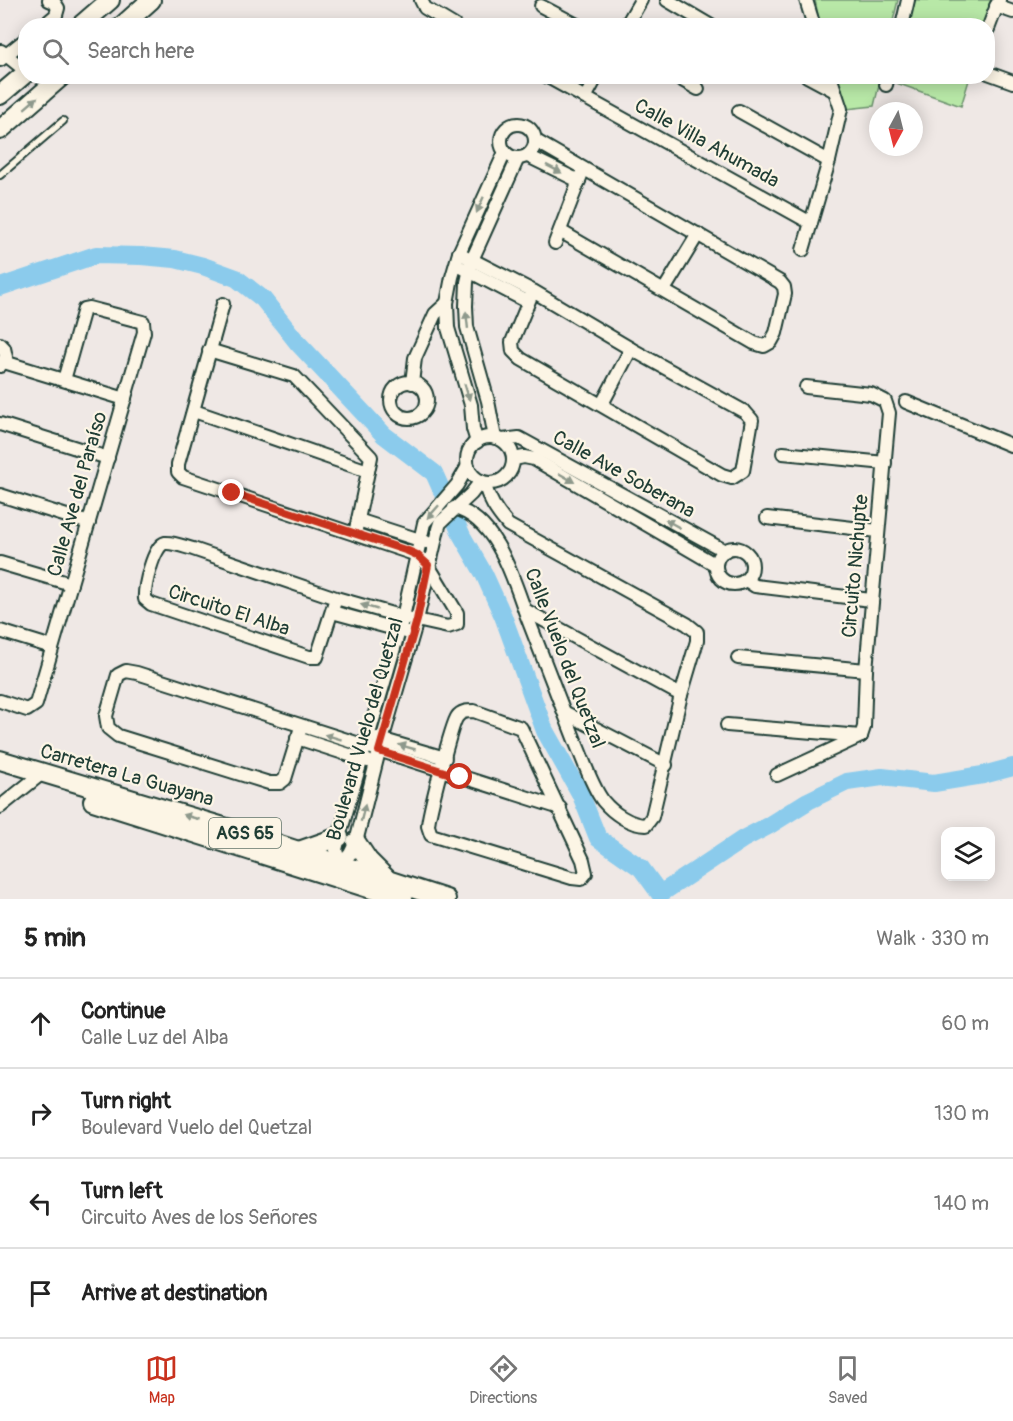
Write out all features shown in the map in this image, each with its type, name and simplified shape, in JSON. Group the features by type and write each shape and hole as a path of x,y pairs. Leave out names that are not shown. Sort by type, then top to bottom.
{"main road":[{"path":"89,18 110,0"},
{"path":"131,18 151,0"},
{"path":"0,95 18,79"},
{"path":"0,130 53,84"},
{"name":"Carretera La Guayana","path":"0,760 36,777 220,843 403,899"},
{"name":"Carretera La Guayana","path":"0,771 36,777 234,830 446,899"},
{"path":"299,851 347,839 387,880"},
{"path":"220,843 245,845 331,869 340,865 344,872 420,899"}],"street":[{"path":"421,0 424,8 441,18"},
{"path":"631,18 641,0"},
{"path":"668,0 698,18"},
{"path":"904,18 908,0"},
{"path":"804,1 811,18"},
{"path":"992,18 998,3 1013,12"},
{"path":"52,18 56,15 53,4"},
{"path":"541,6 564,18"},
{"path":"18,44 2,55 18,66"},
{"path":"995,76 1013,82"},
{"name":"Calle Villa Ahumada","path":"560,84 812,223"},
{"path":"585,98 593,84"},
{"path":"689,84 698,89"},
{"path":"822,84 835,91"},
{"path":"803,250 829,161 841,109 833,84"},
{"path":"739,111 829,161"},
{"path":"477,442 473,429 471,405 448,328 447,303 457,258 505,152 501,143 503,133 515,124 525,125 533,132 536,141 581,176"},
{"path":"483,482 498,482 504,478 510,473 514,459 512,452 498,439 467,327 466,306 470,265 523,157 532,152 536,141"},
{"path":"505,152 581,176 698,234 780,282 785,294 771,342 764,346 754,343 664,290 558,237 581,176"},
{"path":"664,290 698,234"},
{"path":"457,258 630,349 746,412 752,420 743,471 732,477 722,475 521,359 513,351 512,342 531,297"},
{"path":"412,383 415,358 435,314 447,303"},
{"path":"223,304 178,464 178,472 183,477 417,555 428,565"},
{"name":"Calle Ave del Paraíso","path":"0,701 27,710 36,704 144,333 143,322 89,308 84,309 64,380"},
{"path":"0,344 5,353 2,364 125,399"},
{"path":"602,404 630,349"},
{"path":"209,350 294,376 371,457 355,534"},
{"name":"Circuito Nichupte","path":"806,387 871,394 885,401 889,413 871,600 864,727 861,735"},
{"path":"906,402 1013,446"},
{"path":"194,411 368,471"},
{"path":"0,424 108,458"},
{"path":"498,439 484,438 477,442 470,449 467,457 468,466 471,473 483,482 495,510 508,525 687,624 697,632 697,641 681,695 666,765 564,712"},
{"name":"Calle Ave Soberana","path":"498,439 519,438 725,551"},
{"path":"783,453 885,463"},
{"name":"Calle Ave Soberana","path":"514,459 534,459 716,565"},
{"name":"Boulevard Vuelo del Quetzal","path":"340,865 350,854 347,839 365,747 403,617 424,523 457,485 468,466"},
{"name":"Boulevard Vuelo del Quetzal","path":"340,865 336,850 347,839 379,752 417,620 428,565 440,523 483,482"},
{"path":"0,495 89,523"},
{"name":"Calle Vuelo del Quetzal","path":"454,508 467,511 499,546 518,589 588,771 603,801 635,825 646,825 652,817 666,765"},
{"path":"767,518 878,531"},
{"path":"358,520 420,538 433,545"},
{"name":"Circuito El Alba","path":"336,597 317,657 309,657 151,604 145,599 144,592 155,554 159,546 165,543 193,549 403,617 448,627 457,624 457,613 428,565"},
{"path":"738,548 749,556 752,568 746,580 734,584 728,583 718,572 716,565 719,557 725,551 738,548"},
{"path":"0,563 71,584"},
{"path":"746,580 755,586 871,600"},
{"path":"525,610 681,695"},
{"path":"332,612 412,634"},
{"path":"0,631 52,647"},
{"path":"738,658 866,670"},
{"path":"299,732 285,779 280,783 269,783 118,736 108,729 106,716 118,675 126,671 137,673 299,732 365,747 560,808"},
{"path":"474,711 521,728 583,860 586,873 581,879 431,835 428,828 429,819 445,758 456,718 463,712 474,711"},
{"path":"727,725 861,735"},
{"path":"777,775 861,735"},
{"path":"365,747 379,752 445,758"},
{"path":"0,807 36,777"}],"lane":[{"path":"0,175 63,121"}],"green space":[{"path":"815,0 898,0 894,18 818,18"},
{"path":"910,0 999,0 991,18 905,18"},
{"path":"837,84 879,84 875,102 869,102 869,107 846,109"},
{"path":"899,84 968,84 961,106"}],"waterway":[{"path":"0,287 96,255 141,256 175,259 203,266 236,278 263,299 297,342 384,435 434,473 462,536 484,574 503,616 545,731 580,793 598,838 641,868 660,894 743,839 808,801 847,782 882,777 934,783 983,775 1013,767"}],"route":[{"path":"232,493 408,551 417,555 428,565 417,620 379,751 460,777"}]}
